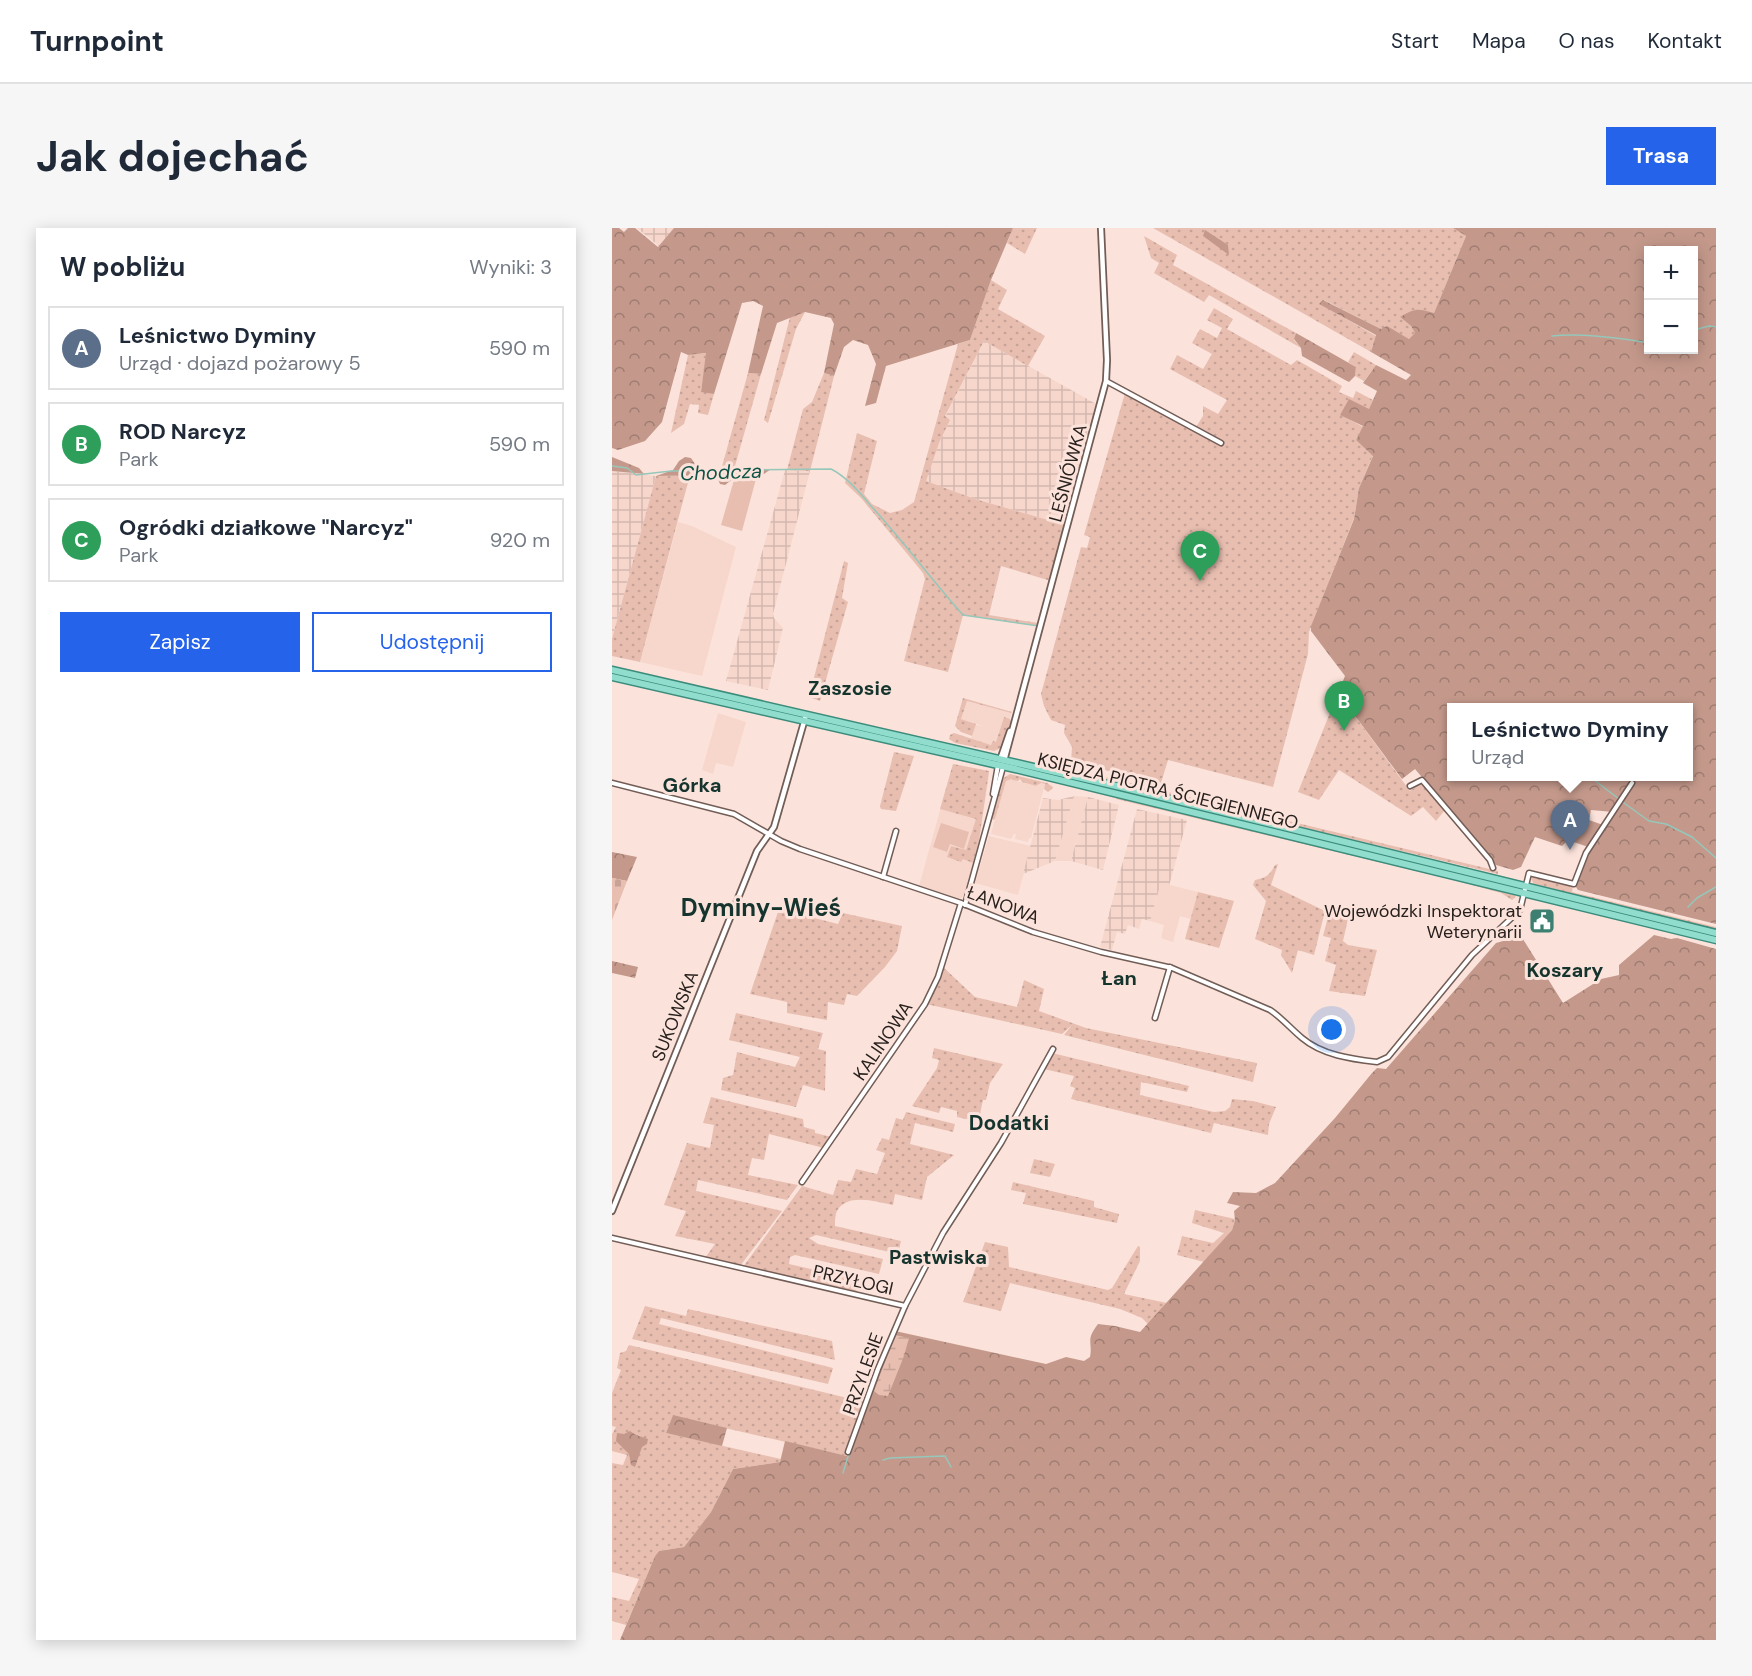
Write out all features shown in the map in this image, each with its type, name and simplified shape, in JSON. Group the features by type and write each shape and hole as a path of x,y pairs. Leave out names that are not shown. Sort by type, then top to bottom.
{"main road":[{"name":"KSIĘDZA PIOTRA ŚCIEGIENNEGO","path":"612,670 805,718"},
{"name":"KSIĘDZA PIOTRA ŚCIEGIENNEGO","path":"612,677 1001,763 1716,933"},
{"name":"KSIĘDZA PIOTRA ŚCIEGIENNEGO","path":"1526,889 1716,940"}],"street":[{"name":"LEŚNIÓWKA","path":"1001,763 1016,719 1106,381 1101,228"},
{"path":"1106,381 1221,443"},
{"name":"SUKOWSKA","path":"612,1211 757,851 777,818 805,718"},
{"name":"KALINOWA","path":"802,1182 925,1004 938,977 963,904 1001,763"},
{"path":"1417,774 1490,860 1493,868"},
{"path":"1410,786 1422,780"},
{"name":"ŁANOWA","path":"612,783 734,814 800,849 963,904 1048,936 1101,952 1170,967 1270,1010 1302,1038 1319,1049 1377,1062 1388,1057 1472,955 1520,910 1526,889"},
{"path":"1526,889 1529,873 1574,884 1586,854 1632,783"},
{"path":"883,877 896,831"},
{"path":"1155,1018 1170,967"},
{"name":"PRZYŁOGI","path":"612,1238 905,1306 943,1233 1001,1143 1053,1049"},
{"name":"PRZYLESIE","path":"848,1452 878,1369 905,1306"}],"shaded area":[{"path":"637,228 676,228 660,247"},
{"path":"984,341 1098,405 1066,525 975,499 925,481 950,420 945,417"},
{"path":"785,470 810,471 773,614 783,628 768,690 726,681"},
{"path":"612,471 656,476 612,639"},
{"path":"678,522 692,526 736,547 702,676 640,662"},
{"path":"967,701 1011,713 1010,719 1004,717 996,742 991,745 971,739 975,725 983,726 961,719"},
{"path":"718,713 746,722 733,767 716,763 713,774 702,770"},
{"path":"953,764 989,771 979,841 964,896 959,899 919,886"},
{"path":"1009,779 1037,786 1041,783 1045,784 1028,842 1015,839 1016,834 1011,839 991,834 1005,782"},
{"path":"1073,796 1088,797 1071,861 1055,861"},
{"path":"1074,796 1055,861 1023,874 1043,798 1058,800"},
{"path":"1088,797 1119,805 1103,870 1071,861"},
{"path":"1137,809 1187,820 1169,886 1160,886 1150,921 1142,919 1139,929 1128,925 1125,934 1117,932 1112,950 1100,947"},
{"path":"989,836 1031,846 1018,895 975,883"},
{"path":"1170,885 1198,892 1191,919 1180,916 1173,942 1161,938 1164,925 1150,921 1160,886"}],"green space":[{"path":"612,228 619,228 624,232 628,228 635,228 658,247 674,228 1013,228 991,280 970,340 886,366 876,403 865,406 876,364 868,345 853,340 844,347 834,376 824,373 834,324 831,318 805,312 777,323 761,374 748,373 763,306 753,301 742,303 714,394 701,392 706,353 688,355 681,352 662,422 645,441 618,450 612,448"},
{"path":"1013,228 1037,228 1025,254 1007,243"},
{"path":"1153,228 1453,228 1466,236 1434,313 1400,317 1411,326 1416,334 1409,339 1387,327 1381,329 1324,300 1320,304 1376,336 1371,352"},
{"path":"1453,228 1716,228 1716,924 1578,890 1576,887 1591,848 1568,840 1562,846 1535,837 1521,867 1513,870 1496,865 1415,769 1402,779 1338,693 1345,676 1311,631 1311,626 1354,519 1359,488 1373,456 1356,440 1363,426 1340,415 1349,399 1369,409 1377,391 1363,383 1376,365 1406,380 1411,375 1371,352 1376,335 1319,304 1323,300 1381,329 1387,326 1409,339 1415,333 1411,326 1400,317 1409,312 1424,310 1434,313 1466,236","holes":["1591,810 1613,812 1603,825 1589,820"]},
{"path":"1205,230 1228,245 1229,255 1203,236"},
{"path":"1144,236 1177,255 1173,265 1296,333 1294,340 1301,348 1209,295 1204,302 1154,273 1159,263 1151,258"},
{"path":"991,280 1007,290 998,309 1045,336 1028,366 984,341 945,416 950,420 939,443 926,481 975,499 1066,525 1051,581 1001,566 989,615 1038,623 1037,626 963,615 948,672 904,661 925,579 923,573 861,498 845,483 857,433 877,441 864,494 872,504 890,513 902,510 914,502 958,344 970,340"},
{"path":"1214,308 1233,319 1227,329 1291,365 1297,360 1342,386 1339,392 1353,398 1356,391 1373,400 1369,410 1340,414 1363,427 1356,440 1373,455 1359,488 1354,518 1309,632 1308,654 1273,787 1168,760 1161,783 1071,762 1072,747 1064,733 1065,725 1051,720 1041,694 1081,547 1087,548 1090,537 1084,535 1125,393 1194,430 1203,416 1203,406 1218,414 1227,400 1170,369 1177,355 1203,369 1212,354 1192,343 1200,329 1217,338 1222,328 1207,320"},
{"path":"805,312 796,329 768,423 764,420 790,317"},
{"path":"1296,333 1356,367 1355,376 1349,382 1302,356 1301,348 1294,339"},
{"path":"1354,352 1376,365 1364,381 1355,376 1356,367 1348,362"},
{"path":"707,353 701,391 714,394 708,415 698,413 699,405 690,404 684,424 671,433 688,355"},
{"path":"748,373 761,374 735,466 721,470"},
{"path":"824,373 834,376 810,471 787,470 803,409 812,402"},
{"path":"612,457 639,468 644,474 612,471"},
{"path":"685,457 691,458 699,470 721,470 732,465 735,466 735,470 771,469 764,474 738,475 725,485 720,484 717,477 707,475 656,476 673,470"},
{"path":"736,473 756,479 742,531 721,525"},
{"path":"690,475 640,662 612,656 612,639 656,476"},
{"path":"844,561 848,563 842,598 848,602 820,701 809,697"},
{"path":"1338,693 1410,791 1421,783 1445,810 1436,821 1423,807 1411,816 1339,770 1319,800 1298,792"},
{"path":"963,698 1012,712 967,701 961,719 976,724 972,736 961,732 955,726"},
{"path":"1004,717 1011,721 1001,748 994,751 955,743 949,739 954,733 991,745 993,741 996,742"},
{"path":"894,752 914,756 896,811 881,809 880,806"},
{"path":"1015,759 1038,764 1047,763 1498,871 1498,874 1145,790 1104,777 1118,783"},
{"path":"953,764 989,771 979,840 973,863 947,857 951,846 966,850 976,819 940,809"},
{"path":"1010,774 1047,783 1053,787 1048,792 1044,789 1045,784 1041,783 1036,786 1022,782 1020,779 1006,781 993,820 1002,779"},
{"path":"1061,777 1203,809 1475,877 1446,871"},
{"path":"1117,797 1513,893 1516,897 1512,900 1501,893 1458,881 1116,799"},
{"path":"941,823 969,832 964,849 950,844 947,852 933,847"},
{"path":"612,852 637,857 627,881 612,878"},
{"path":"1278,864 1271,885 1325,911 1314,955 1298,950 1292,973 1281,955 1282,950 1255,939 1266,901 1253,885 1255,880 1267,876"},
{"path":"1534,876 1573,885 1572,892 1716,927 1716,930 1534,884 1531,879"},
{"path":"612,878 627,881 612,920"},
{"path":"1198,892 1234,901 1219,948 1185,939"},
{"path":"1331,905 1350,910 1343,941 1348,945 1377,950 1365,996 1329,991 1336,965 1325,961 1331,938 1323,936"},
{"path":"779,909 838,924 843,913 902,926 897,951 857,996 847,994 844,1005 828,1002 827,1020 787,1013 787,1002 750,994"},
{"path":"1654,935 1677,938 1716,949 1716,1640 620,1640 655,1556 659,1551 684,1547 711,1512 733,1469 780,1462 785,1441 847,1456 895,1331 1046,1364 1066,1357 1084,1361 1090,1357 1091,1338 1098,1324 1140,1332 1232,1230 1235,1220 1234,1211 1240,1206 1227,1203 1233,1192 1256,1193 1275,1183 1335,1118 1372,1073 1377,1068 1386,1069 1496,943 1521,936 1563,1003 1601,979 1619,975 1619,965"},
{"path":"612,961 638,967 635,978 612,973"},
{"path":"943,967 975,997 1017,1007 1024,980 1044,989 1039,1011 1086,1028 1257,1063 1253,1082 1064,1035 1072,1025 1062,1034 926,1004 939,981"},
{"path":"736,1013 823,1033 818,1049 826,1051 825,1091 803,1085 796,1107 721,1090 723,1078 733,1075 737,1052 795,1067 800,1057 729,1040"},
{"path":"934,1048 1003,1064 990,1083 986,1100 983,1100 980,1114 975,1121 957,1117 957,1111 941,1107 939,1113 912,1106 937,1068 939,1060 932,1058"},
{"path":"1052,1053 1189,1086 1187,1092 1141,1082 1140,1095 1214,1112 1225,1111 1230,1107 1232,1099 1276,1107 1269,1124 1268,1135 1214,1123 1211,1133 1071,1099 1075,1088 1070,1086 1074,1076 1044,1069"},
{"path":"711,1097 803,1119 804,1127 815,1130 815,1133 832,1137 824,1148 769,1134 764,1160 752,1158 748,1175 798,1185 787,1200 698,1180 696,1191 782,1211 740,1266 705,1258 715,1244 675,1236 686,1211 664,1205 687,1143 710,1148 714,1125 703,1123"},
{"path":"906,1112 955,1124 953,1132 915,1123 910,1144 954,1155 927,1177 922,1200 895,1194 893,1205 855,1200 842,1205 837,1211 835,1221 835,1226 901,1241 898,1254 816,1235 809,1238 818,1244 883,1259 879,1274 795,1255 790,1257 789,1264 859,1280 856,1293 743,1267 802,1186 833,1195 838,1180 851,1182 856,1169 877,1174 885,1153 876,1150 882,1138 889,1140 896,1118 903,1120"},
{"path":"1034,1159 1055,1164 1050,1177 1030,1173"},
{"path":"1013,1182 1094,1201 1094,1207 1119,1214 1117,1223 1023,1204 1026,1193 1011,1190"},
{"path":"1195,1210 1235,1219 1232,1230 1204,1262 1177,1255 1182,1236 1213,1243 1224,1233 1192,1223"},
{"path":"985,1242 1008,1247 1009,1267 1108,1290 1112,1288 1138,1246 1140,1247 1140,1261 1124,1294 1167,1303 1148,1324 1142,1318 1120,1309 1010,1283 1001,1311 963,1302"},
{"path":"645,1306 686,1316 688,1309 832,1341 835,1360 661,1318 659,1324 833,1368 828,1384 632,1339"},
{"path":"895,1335 909,1338 888,1396 879,1395 874,1391"},
{"path":"629,1345 868,1403 847,1456 673,1416 666,1433 781,1459 780,1462 733,1469 711,1512 684,1547 659,1551 655,1556 626,1625 612,1621 612,1597 629,1601 639,1579 612,1572 612,1463 623,1465 627,1455 612,1451 612,1434 616,1427 612,1426 612,1393 621,1370 617,1368 620,1353 626,1351"},
{"path":"673,1415 727,1428 722,1446 666,1433"},
{"path":"630,1431 648,1439 647,1444 642,1447 635,1467 631,1465 629,1454 616,1441 617,1433 624,1434"}],"waterway":[{"path":"1698,329 1716,327"},
{"path":"1552,336 1600,336 1644,342"},
{"name":"Chodcza","path":"612,466 627,468 636,475 671,471 831,469 858,491 963,615 1039,626"},
{"path":"1596,781 1619,799"},
{"path":"1624,803 1649,821 1666,824 1692,837 1716,858"},
{"path":"1688,907 1697,898 1716,887"},
{"path":"895,1334 898,1329"},
{"path":"857,1432 872,1392"},
{"path":"843,1473 849,1453"},
{"path":"883,1460 945,1456 951,1467"}],"place":[{"name":"Ogródki działkowe \"Narcyz\"","path":"1200,581"},
{"name":"ROD Narcyz","path":"1344,731"},
{"name":"Leśnictwo Dyminy","path":"1570,850"},
{"name":"Wojewódzki Inspektorat Weterynarii","path":"1542,921"}],"district":[{"name":"Zaszosie","path":"850,688"},
{"name":"Górka","path":"692,785"},
{"name":"Dyminy-Wieś","path":"761,907"},
{"name":"Koszary","path":"1565,970"},
{"name":"Łan","path":"1119,978"},
{"name":"Dodatki","path":"1009,1123"},
{"name":"Pastwiska","path":"938,1257"}]}
